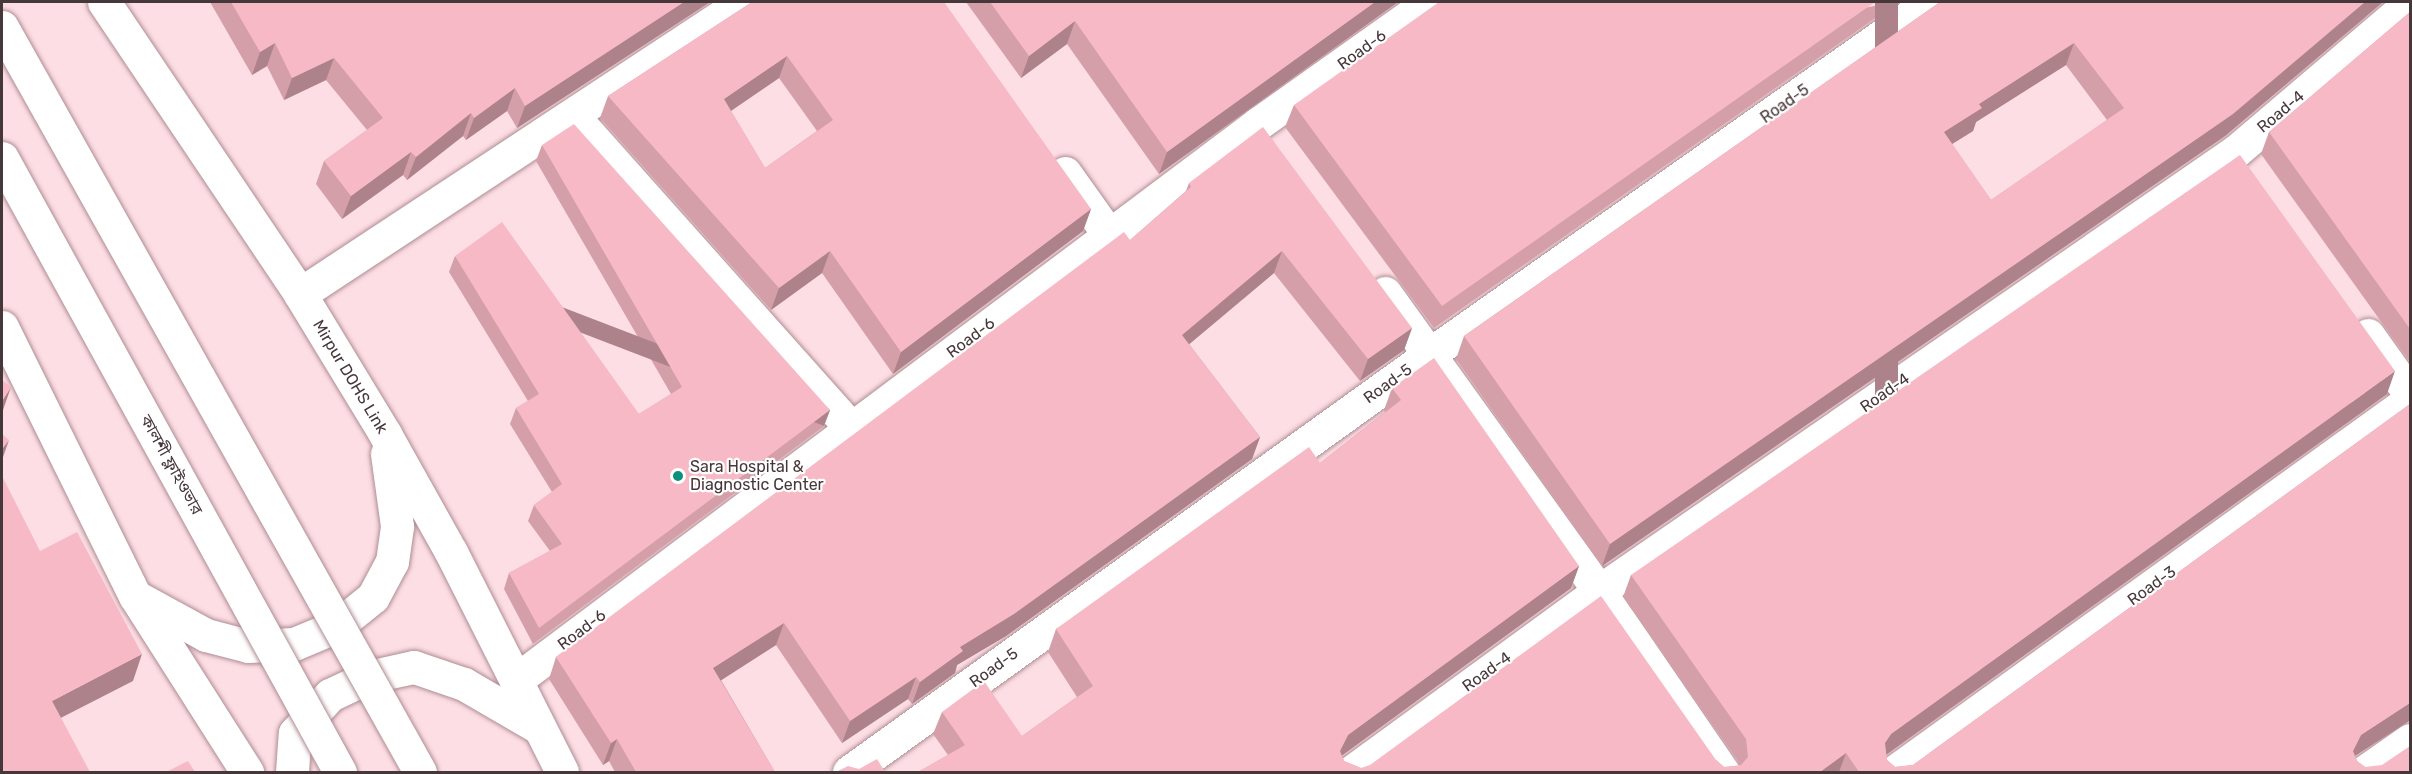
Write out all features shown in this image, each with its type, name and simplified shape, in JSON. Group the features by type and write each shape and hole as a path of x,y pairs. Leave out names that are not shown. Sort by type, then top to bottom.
{"street":[{"name":"Mirpur DOHS Link","path":"104,2 300,294 385,434 516,680 562,772"},
{"path":"300,294 743,2"},
{"name":"Road-6","path":"516,680 1109,235 1429,2"},
{"name":"Road-5","path":"849,772 1430,354 1930,2"},
{"name":"Road-4","path":"1351,772 1599,591 2235,151 2410,3"},
{"path":"2,27 420,772"},
{"path":"573,116 851,428"},
{"path":"1260,123 1281,152"},
{"path":"1047,147 1109,235"},
{"path":"2235,151 2256,180"},
{"name":"কালশী ফ্লাইওভার","path":"2,158 340,772"},
{"path":"1366,267 1599,591 1723,772"},
{"path":"2348,306 2410,394"},
{"path":"2,327 135,596 247,772"},
{"name":"Road-3","path":"1894,772 2410,400"},
{"path":"135,596 206,635 248,646 294,644 337,626 373,597 392,562 397,526 385,434"},
{"path":"292,772 295,733 330,695 368,676 414,667 464,684 538,727"},
{"path":"2364,772 2410,740"}],"building":[{"path":"231,2 684,2 525,106 515,88 474,118 471,113 416,157 411,152 351,196 324,161 383,118 334,58 292,78 275,43 260,52"},
{"path":"752,2 944,2 1091,209 901,352 830,251 779,288 608,96","holes":["787,56 833,120 765,168 724,99"]},
{"path":"990,2 1375,2 1167,152 1075,21 1029,56"},
{"path":"1439,2 1875,2 1442,306 1294,105"},
{"path":"1940,2 2365,2 2233,114 1610,544 1464,336","holes":["2074,43 2124,108 1991,200 1944,132 1982,108 1979,104"]},
{"path":"2410,12 2410,329 2269,132"},
{"path":"574,124 830,410 539,628 509,573 562,544 534,505 562,484 516,408 539,394 455,256 502,222 639,414 682,387 542,145"},
{"path":"1263,127 1412,328 1368,359 1282,251 1182,335 1260,437 1014,614 960,647 963,651 920,682 916,677 850,721 784,623 713,668 775,772 636,772 617,739 611,743 556,657 1124,232 1130,240 1191,187 1189,183"},
{"path":"2240,155 2395,371 1891,734 1885,743 1887,760 1895,767 1913,765 2410,404 2410,703 2361,735 2353,751 2357,761 2365,767 2382,765 2410,746 2410,772 1859,772 1846,753 1820,772 918,772 965,745 942,712 984,681 1022,736 1093,686 1056,629 1309,447 1320,463 1401,400 1392,388 1434,358 1579,566 1348,735 1340,751 1344,761 1361,768 1370,765 1601,596 1716,760 1724,767 1741,765 1748,757 1746,739 1631,575"},
{"path":"2,380 11,387 2,401"},
{"path":"2,434 9,440 2,449"},
{"path":"2,476 40,551 77,532 142,654 52,701 90,772 2,772"},
{"path":"877,759 885,772 836,772 848,766 859,769"},
{"path":"188,761 195,772 166,772"}],"place":[{"name":"Sara Hospital & Diagnostic Center","path":"678,476"}]}
